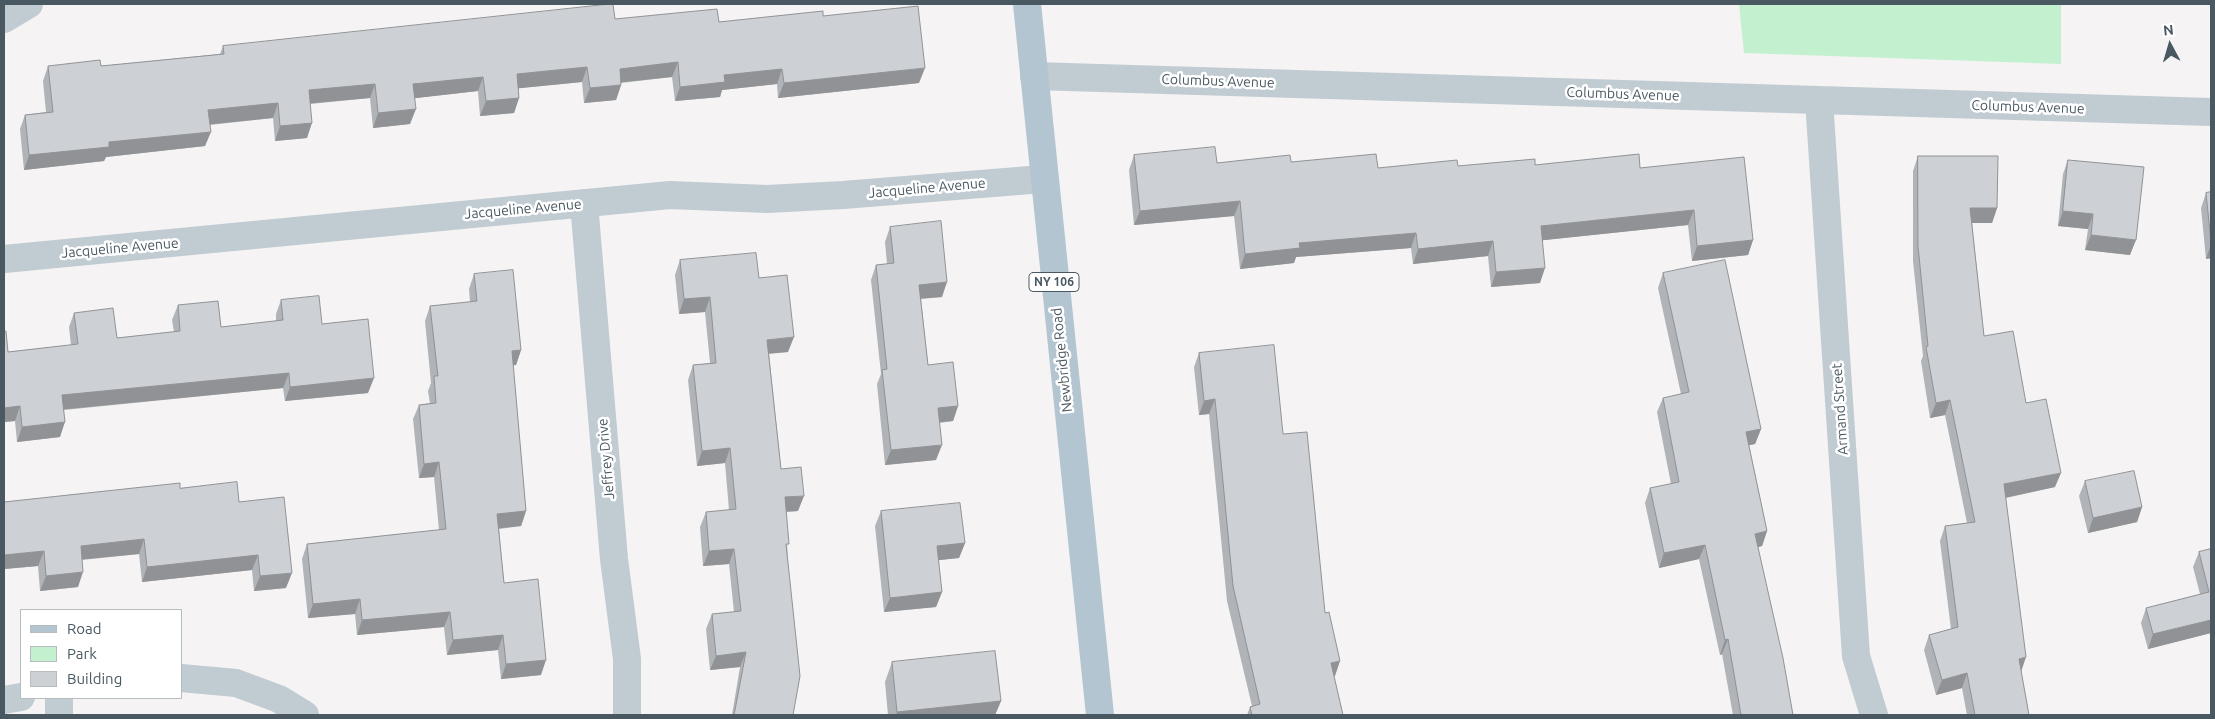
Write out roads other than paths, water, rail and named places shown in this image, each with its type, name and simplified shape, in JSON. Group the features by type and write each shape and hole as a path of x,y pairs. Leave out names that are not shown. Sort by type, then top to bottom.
{"main road":[{"name":"Newbridge Road","path":"1027,4 1043,179 1100,715"}],"street":[{"path":"4,19 29,4"},
{"name":"Columbus Avenue","path":"1034,76 2211,112"},
{"name":"Armand Street","path":"1819,100 1856,656 1874,715"},
{"name":"Jacqueline Avenue","path":"4,259 670,195 767,199 843,195 1043,179"},
{"name":"Jeffrey Drive","path":"584,203 614,559 627,659 627,715"},
{"path":"182,678 236,683 279,699 304,715"},
{"path":"4,700 20,697"},
{"path":"59,699 59,715"}]}
